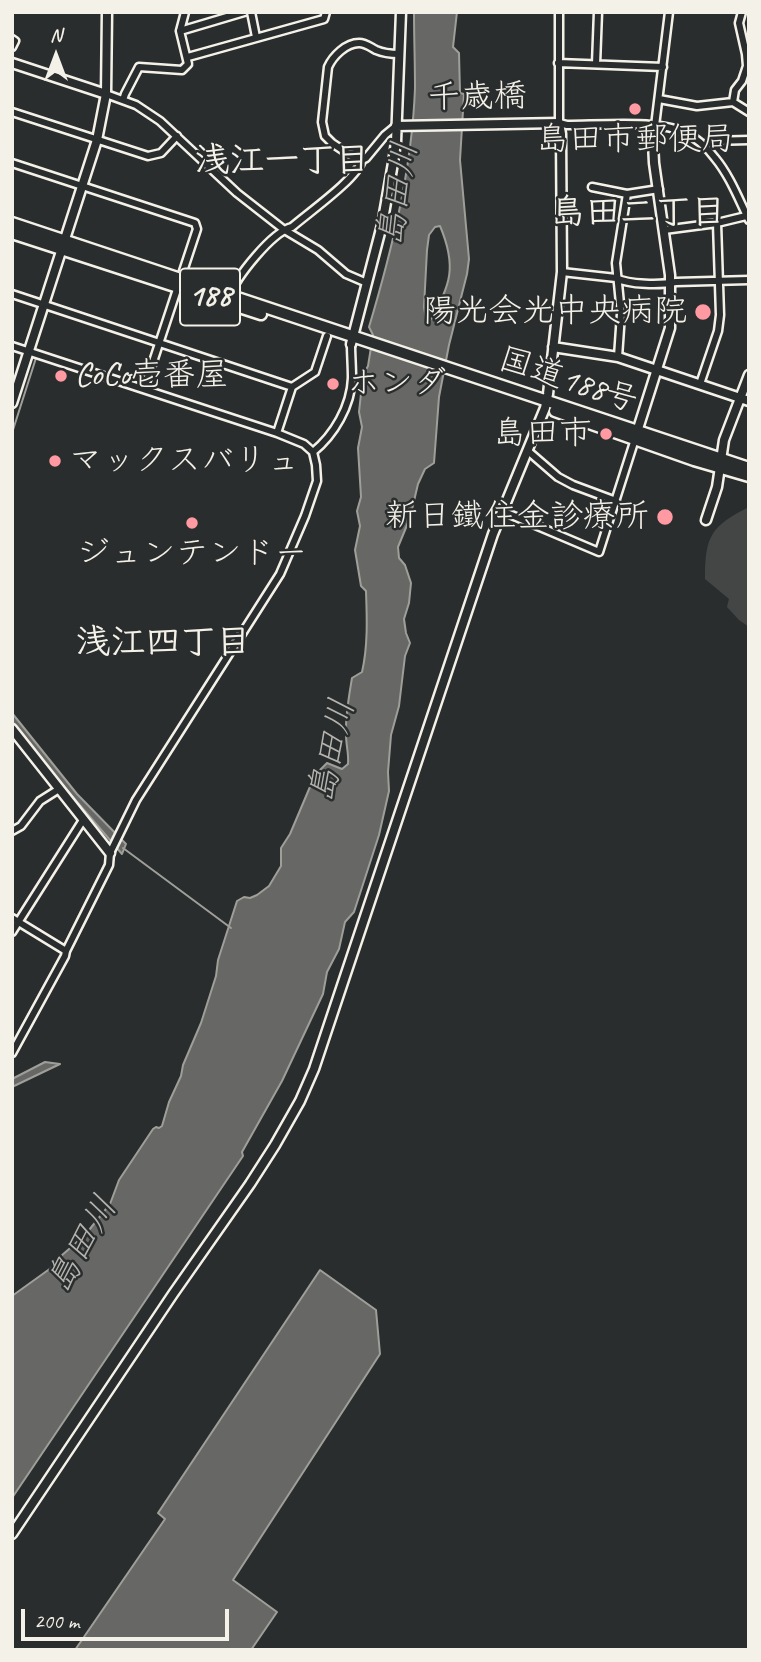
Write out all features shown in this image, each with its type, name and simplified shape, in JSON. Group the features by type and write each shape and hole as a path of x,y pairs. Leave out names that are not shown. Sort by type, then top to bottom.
{"highway":[{"name":"国道188号","path":"12,223 64,245 637,435 749,475"},
{"name":"国道188号","path":"12,233 64,245"},
{"name":"国道188号","path":"228,300 327,336 355,342"},
{"name":"国道188号","path":"720,464 749,468"}],"street":[{"path":"12,403 16,381 45,305 97,140 106,94 107,12"},
{"path":"123,100 139,67 183,70 188,64 180,31 185,12"},
{"path":"180,31 244,12"},
{"path":"251,12 257,37"},
{"path":"188,57 324,19 326,12"},
{"path":"313,452 336,428 350,392 355,342 382,225 400,126 401,12"},
{"path":"12,1534 250,1184 300,1101 314,1069 493,534 528,451 541,403 553,347 562,272 561,134 555,123 559,12"},
{"path":"596,64 598,12"},
{"path":"502,511 598,552 616,501 670,328 671,283 653,142 669,12"},
{"path":"733,102 735,90 742,81 747,66 739,23 742,12"},
{"path":"12,39 15,41 12,47"},
{"path":"399,54 376,50 365,44 355,43 344,48 328,67 322,122 325,136 332,143 362,160 385,135 400,126"},
{"path":"558,63 663,67"},
{"path":"12,64 136,105 160,121 237,193 283,229 318,250 346,274 367,284"},
{"path":"659,99 697,106 733,102 749,112"},
{"path":"12,112 152,156 161,152 177,136"},
{"path":"555,123 655,126 680,131 705,146 720,164 748,218 664,230"},
{"name":"千歳橋","path":"400,126 555,123"},
{"path":"705,146 710,141 749,140"},
{"path":"228,300 232,289 262,249 283,229 292,227 338,188 362,165 362,160"},
{"path":"12,163 195,223 197,229 145,389"},
{"path":"592,187 627,194 659,189"},
{"path":"618,357 621,314 615,263 627,194"},
{"path":"700,384 718,331 720,315 717,223"},
{"path":"562,272 616,278 624,283 749,280"},
{"path":"12,294 292,387"},
{"path":"277,433 292,387 315,372 327,336"},
{"path":"12,346 304,444 313,452 317,481 280,574 143,788 111,851 109,865 65,956 12,1053"},
{"path":"553,347 618,357 744,399"},
{"path":"706,520 717,486 724,440 744,399 749,375"},
{"path":"528,451 558,477 616,501"},
{"path":"12,729 15,740 111,851"},
{"path":"12,831 21,826 40,801 59,789"},
{"path":"12,932 16,920 83,820"},
{"path":"16,920 66,950"}],"shaded area":[{"path":"749,507 749,627 727,607 729,599 705,579 707,552 713,534 726,520"}],"water":[{"name":"島田川","path":"414,12 457,12 453,47 459,53 460,93 464,94 460,160 469,259 439,397 434,463 425,469 418,484 410,518 398,547 399,558 405,565 411,583 404,619 410,643 405,656 399,706 391,735 389,791 379,835 354,912 345,922 339,949 327,972 323,994 282,1081 242,1152 243,1156 12,1498 12,1296 51,1268 85,1235 110,1204 119,1180 153,1129 162,1126 201,1023 237,901 257,895 269,886 281,866 281,848 290,834 315,775 327,763 342,769 348,764 346,728 352,678 362,672 367,632 366,591 361,586 355,550 360,526 357,511 361,497 358,448 362,427 359,412 363,375 368,366 373,335 369,327 393,239 410,149 415,88","holes":["440,226 449,253 449,276 447,286 429,322 424,307 429,235 435,227"]},
{"path":"12,713 77,794 126,844 122,854 53,774 12,721"},
{"path":"45,1062 60,1064 12,1087 12,1079"},
{"path":"320,1270 376,1310 380,1354 233,1580 277,1612 251,1650 75,1650 165,1519 158,1513"}],"waterway":[{"path":"12,433 36,358"},
{"path":"123,848 231,928"}],"place":[{"name":"島田市郵便局","path":"635,109"},
{"name":"陽光会光中央病院","path":"703,312"},
{"name":"CoCo壱番屋","path":"61,376"},
{"name":"ホンダ","path":"333,384"},
{"name":"島田市","path":"606,434"},
{"name":"マックスバリュ","path":"55,461"},
{"name":"新日鐵住金診療所","path":"665,517"},
{"name":"ジュンテンドー","path":"192,523"}],"district":[{"name":"浅江一丁目","path":"282,162"},
{"name":"島田二丁目","path":"638,214"},
{"name":"浅江四丁目","path":"163,644"}]}
